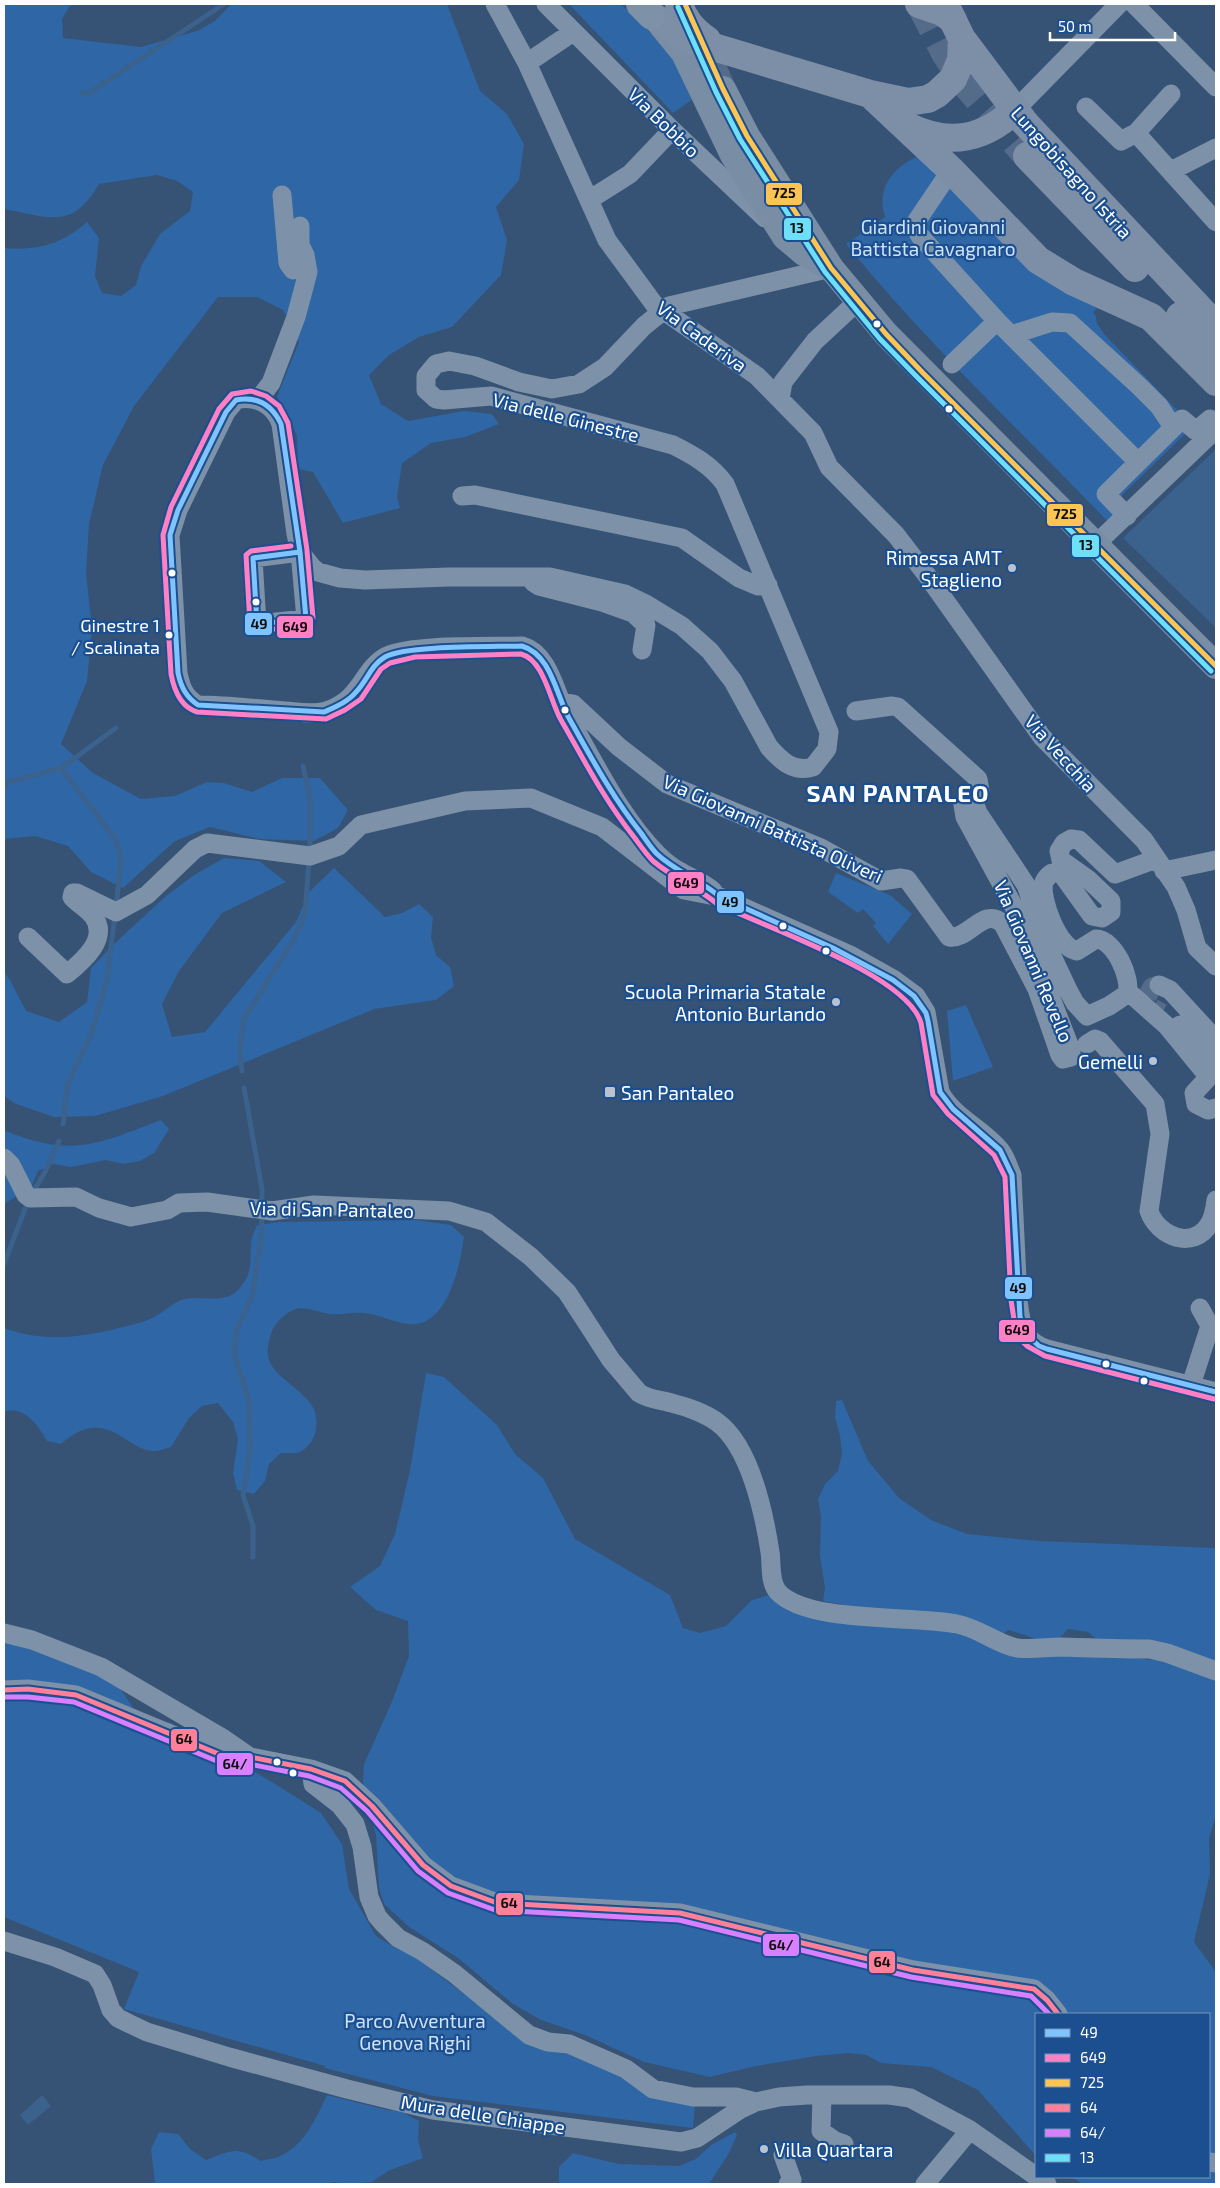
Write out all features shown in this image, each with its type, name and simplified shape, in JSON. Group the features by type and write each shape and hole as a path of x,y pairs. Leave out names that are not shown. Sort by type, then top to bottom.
{"main road":[{"path":"679,4 685,18 694,30 721,48"},
{"path":"646,10 687,39 870,94 908,102 918,102 937,94 953,80 962,60 953,21 942,12 919,4"},
{"path":"646,10 684,53 733,155 785,237 804,253 831,268"},
{"name":"Lungobisagno Istria","path":"953,21 1014,110 1216,326"},
{"path":"723,89 747,136 831,268 886,334 923,374 1096,544 1216,666"},
{"path":"870,94 903,124 1038,260 1074,282 1150,317 1216,382"},
{"path":"903,124 931,135 960,138 987,131 1014,110"},
{"name":"Lungobisagno Istria","path":"1027,156 1216,353"}],"street":[{"name":"Via Caderiva","path":"494,4 527,63 607,240 654,304 757,376 813,433 828,466 896,535 965,630"},
{"name":"Via Bobbio","path":"546,4 672,130 785,237"},
{"path":"1014,110 1119,4"},
{"path":"1134,4 1216,88"},
{"path":"527,63 572,32"},
{"path":"1086,107 1121,141 1136,132 1171,94"},
{"path":"589,200 630,174 672,130"},
{"path":"1136,132 1216,222"},
{"path":"1171,172 1216,148"},
{"path":"947,176 916,222 917,231 997,321 1138,462"},
{"path":"282,195 288,263 293,270 297,266 298,255 303,250"},
{"path":"300,226 300,245 308,272 296,317 271,383 258,400 242,398 231,404 178,510 170,535 178,674 186,696 198,705 324,712 341,704 356,693 376,664 388,656 414,650 522,646 534,651 541,658 562,702 619,806 667,863 708,886 720,897"},
{"path":"662,310 669,306 831,268"},
{"path":"726,293 730,282 781,272"},
{"path":"780,399 783,382 815,341 858,301"},
{"name":"Via delle Ginestre","path":"258,400 274,411 281,424 300,552 318,572 351,580 448,577 550,577 570,580 624,594 646,604 682,626 697,638 722,664 776,755 791,767 806,769 813,767 824,755 829,743 829,732 725,484 715,471 695,456 673,445 491,396 444,400 436,399 426,390 426,376 430,370 442,361 475,366 519,382 552,389 579,384 605,367 662,310"},
{"path":"952,364 997,321"},
{"path":"1011,334 1052,322 1070,323 1159,406 1173,427"},
{"path":"1127,516 1106,494 1182,419 1196,431 1213,424"},
{"path":"1096,544 1127,516 1213,424"},
{"path":"462,496 475,494 682,538 739,578 758,586 768,585"},
{"name":"Via delle Ginestre","path":"529,577 539,586 602,602 634,614 646,626 642,650"},
{"name":"Via Vecchia","path":"965,630 1042,737 1144,840 1176,887 1186,910 1197,948 1216,966"},
{"name":"Via Giovanni Battista Oliveri","path":"562,702 573,704 619,747 667,784 821,848 881,881 891,881"},
{"path":"856,711 892,706 898,707 978,779 980,792 974,802"},
{"path":"28,937 67,974 87,957 97,936 93,916 72,897 74,893 77,892 116,912 147,895 195,849 207,843 310,856 338,846 361,825 465,801 531,798 602,828 684,890 720,897 852,956 894,979 916,996 926,1012 940,1092 957,1114 995,1145 1006,1159 1012,1175 1018,1300 1020,1319 1028,1339 1047,1349 1194,1377 1216,1392"},
{"name":"Via Giovanni Revello","path":"891,881 901,878 908,880 947,935 952,938 993,917 1003,924 1037,989 1060,1055 1065,1059 1071,1057 1072,1050 1020,918 964,813 963,807 969,800 974,802 978,813 1026,885 1045,941 1068,990 1083,1014 1090,1016 1127,994 1128,988 1119,958 1105,942 1096,939 1077,951 1071,950 1064,943 1048,910 1044,884 1052,873 1061,874 1092,916 1102,918 1112,912 1111,901 1089,880 1061,860 1059,851 1064,843 1071,838 1079,840 1114,874 1160,865"},
{"path":"1160,865 1216,860"},
{"path":"1158,985 1170,990 1216,1040"},
{"path":"1127,994 1132,996 1167,1026 1208,1075 1207,1079 1194,1092 1196,1104 1208,1110 1216,1108"},
{"path":"1180,1025 1216,1063"},
{"path":"1087,1044 1095,1039 1100,1041 1155,1104 1160,1134 1149,1211 1152,1220 1158,1228 1166,1234 1176,1237 1187,1238 1197,1235 1210,1224 1216,1200"},
{"name":"Via di San Pantaleo","path":"4,1158 11,1165 26,1195 30,1198 76,1197 99,1208 131,1217 167,1210 178,1203 207,1202 272,1212 314,1205 449,1211 486,1222 531,1257 568,1292 611,1360 639,1393 644,1397 678,1404 717,1422 738,1445 750,1472 767,1531 773,1582 778,1592 784,1597 825,1612 884,1619 931,1620 958,1624 1018,1648 1149,1649 1167,1653 1216,1671"},
{"path":"1194,1377 1210,1326 1200,1308"},
{"path":"4,1632 32,1640 101,1667 224,1739 250,1757"},
{"path":"4,1690 28,1689 76,1695 226,1756 250,1757 311,1768 345,1781 372,1806 422,1865 451,1886 497,1903 680,1913 912,1970 1034,1989 1047,2000 1057,2013"},
{"path":"311,1768 313,1784 340,1805 356,1824 362,1848 368,1897 377,1916 398,1938 422,1951 455,1974 529,2035 548,2042 569,2044 626,2069 653,2089 693,2097 720,2095 756,2102 779,2097 822,2095 881,2094 910,2098 970,2130 1035,2176"},
{"name":"Mura delle Chiappe","path":"4,1941 55,1957 95,1974 102,1985 111,2010 118,2018 147,2032 284,2073 433,2110 681,2142 697,2138 722,2120 756,2102"},
{"path":"822,2095 821,2131 835,2141 844,2144"},
{"path":"925,2184 970,2130"},
{"path":"783,2155 792,2180 788,2184"}],"green space":[{"path":"4,4 71,4 62,19 63,38 141,47 197,31 215,21 231,4 447,4 480,91 507,114 524,144 519,180 496,207 507,240 501,275 452,327 419,337 389,355 369,375 381,404 408,421 464,411 492,414 499,424 465,437 431,443 402,463 397,497 400,508 343,523 313,472 298,469 297,436 277,397 299,342 283,310 257,297 218,297 134,406 103,465 89,524 86,573 92,629 87,681 61,744 93,773 141,799 175,796 207,782 224,783 252,792 282,778 320,778 348,810 338,828 314,841 259,839 210,827 175,841 123,888 91,872 68,846 35,836 4,839 4,248 38,247 58,241 78,230 87,222 99,238 95,276 102,293 121,296 136,285 141,266 160,234 190,211 193,192 177,181 157,175 99,184 89,199 79,209 69,215 47,217 4,209"},
{"path":"569,4 621,4 679,63 697,96 673,113"},
{"name":"Giardini Giovanni Battista Cavagnaro","path":"925,154 1105,301 1093,312 1096,316 1097,324 1105,335 1178,411 1187,432 1120,497 1112,526 976,388 910,318 846,244 885,217 883,195 890,177 905,163"},
{"path":"224,858 259,861 286,882 222,913 179,971 162,1004 172,1037 205,1032 296,922 309,892 334,868 385,917 402,913 419,904 433,917 431,937 436,955 450,967 454,986 436,1000 374,1009 163,1096 95,1116 54,1117 16,1104 4,1096 4,972 26,1011 59,1022 87,1002 91,968 115,943 166,896 194,875"},
{"path":"836,873 890,895 912,914 888,944 873,926 876,923 863,909 858,913 828,892"},
{"path":"966,1005 993,1067 953,1081 947,1011"},
{"path":"161,1120 169,1129 154,1153 140,1161 123,1164 106,1160 71,1167 54,1164 38,1171 31,1187 4,1204 4,1130 41,1142 70,1146 100,1142"},
{"path":"416,1220 451,1225 464,1237 456,1276 445,1302 437,1313 427,1320 410,1324 370,1314 330,1314 302,1308 289,1312 274,1327 268,1347 272,1366 278,1374 310,1403 314,1409 317,1423 314,1436 306,1448 298,1453 281,1453 269,1464 265,1481 254,1494 237,1490 233,1473 238,1439 233,1422 218,1403 202,1406 189,1418 171,1447 159,1451 140,1448 118,1434 101,1428 85,1429 77,1432 61,1444 47,1441 30,1418 18,1411 4,1412 4,1328 47,1337 90,1334 144,1321 185,1299 227,1297 239,1289 247,1277 250,1267 251,1241 257,1225 279,1222"},
{"path":"426,1373 444,1377 497,1425 515,1454 543,1478 575,1539 670,1595 683,1628 700,1633 726,1626 752,1600 769,1595 798,1613 914,1625 1112,1656 1164,1661 1216,1680 1216,1816 1209,1838 1210,1874 1194,1942 1216,1972 1216,2184 1083,2184 1074,2178 1210,2178 1210,2013 1035,2013 1035,2155 978,2090 931,2067 881,2063 866,2055 849,2053 816,2056 756,2066 710,2077 644,2062 585,2035 541,2020 513,2004 458,1958 409,1927 384,1904 379,1888 376,1835 371,1818 362,1804 364,1764 391,1704 409,1656 408,1621 376,1610 350,1587 380,1566 395,1534 410,1470"},
{"path":"842,1400 868,1461 899,1498 931,1520 967,1534 1039,1541 1216,1548 1216,1665 1098,1640 1088,1632 1068,1629 1058,1640 1048,1643 1009,1630 1001,1635 823,1601 825,1588 820,1556 821,1517 818,1499 825,1484 838,1471 842,1454 835,1418 836,1401"},
{"name":"Parco Avventura Genova Righi","path":"4,1640 84,1666 117,1684 136,1712 162,1727 169,1722 321,1813 342,1844 349,1889 376,1936 394,1947 397,1944 524,2038 572,2052 695,2104 693,2128 433,2096 325,2068 325,2066 124,2009 139,1972 4,1917"},
{"path":"327,2095 402,2112 419,2121 418,2140 423,2158 388,2171 372,2182 347,2184 333,2182 329,2184 155,2184 151,2149 159,2132 178,2134 190,2149 206,2160 228,2152 240,2151 261,2161 278,2157 289,2151 303,2138 314,2122"},
{"path":"735,2132 737,2135 729,2153 709,2184 559,2184 559,2167 573,2153 619,2164 679,2166 696,2159 711,2145"}],"shaded area":[{"path":"1216,449 1216,628 1123,538"},
{"path":"42,2095 51,2106 28,2125 20,2115"}],"waterway":[{"path":"82,93 89,93 224,4"},
{"path":"4,786 9,782 61,768 116,728"},
{"path":"303,766 310,798 310,852"},
{"path":"61,768 116,840 121,861 116,907"},
{"path":"242,1071 240,1055 243,1020 294,939 305,914 309,861"},
{"path":"63,1124 68,1083 93,1030 107,978 115,915"},
{"path":"244,1088 262,1189 262,1206"},
{"path":"32,1194 45,1172 59,1141"},
{"path":"4,1264 28,1201"},
{"path":"253,1557 253,1526 243,1495 250,1449 249,1402 234,1353 237,1329 252,1296 261,1240 262,1214"}],"tunnel":[{"path":"920,4 945,53 966,85 1027,156"},
{"path":"695,27 723,89"},
{"path":"1159,985 1152,987 1147,997 1153,1008 1162,1013"}],"transit line":[{"name":"725","path":"685,4 723,89 747,136 831,268 886,334 923,373 1216,666"},
{"name":"13","path":"678,7 716,92 740,139 825,272 880,339 1211,671"},
{"name":"649","path":"307,550 288,423 279,406 266,396 251,391 232,394 219,409 171,507 163,535 171,674 176,692 191,710 197,712 326,719 345,710 361,699 381,669 390,663 415,657 521,654 529,658 546,682 561,720 604,795 653,861 716,903 831,954 862,970 890,987 910,1005 921,1023 933,1095 948,1114 994,1155 1005,1177 1011,1300 1015,1326 1021,1340 1027,1346 1045,1356 1214,1399"},
{"name":"49","path":"300,552 281,424 273,412 263,403 251,399 236,400 226,412 178,510 170,535 178,673 190,699 198,705 324,712 353,696 376,664 385,657 396,653 411,650 522,646 532,651 547,667 570,720 603,778 621,806 657,854 720,897 833,948 893,980 914,996 926,1013 940,1092 953,1109 1000,1150 1012,1175 1020,1317 1028,1336 1039,1346 1047,1349 1216,1392"},
{"name":"649","path":"291,546 251,551 246,555 250,624 254,631 307,626 312,623 307,551"},
{"name":"49","path":"300,552 306,619 257,624 253,558 300,552"},
{"name":"64","path":"4,1690 28,1689 76,1695 226,1757 250,1757 311,1769 345,1781 372,1806 423,1865 451,1886 497,1903 680,1913 913,1970 1034,1989 1047,2000 1057,2013"},
{"name":"64/","path":"4,1697 28,1697 74,1702 224,1764 249,1764 309,1776 341,1788 367,1811 418,1871 448,1893 495,1910 679,1920 911,1977 1031,1996 1048,2013"}],"place":[{"name":"Rimessa AMT Staglieno","path":"1012,568"},
{"name":"Ginestre 1 / Scalinata","path":"169,635"},
{"name":"Scuola Primaria Statale Antonio Burlando","path":"836,1002"},
{"name":"Gemelli","path":"1153,1061"},
{"name":"San Pantaleo","path":"610,1092"},
{"name":"Villa Quartara","path":"764,2149"}],"district":[{"name":"SAN PANTALEO","path":"898,792"}]}
